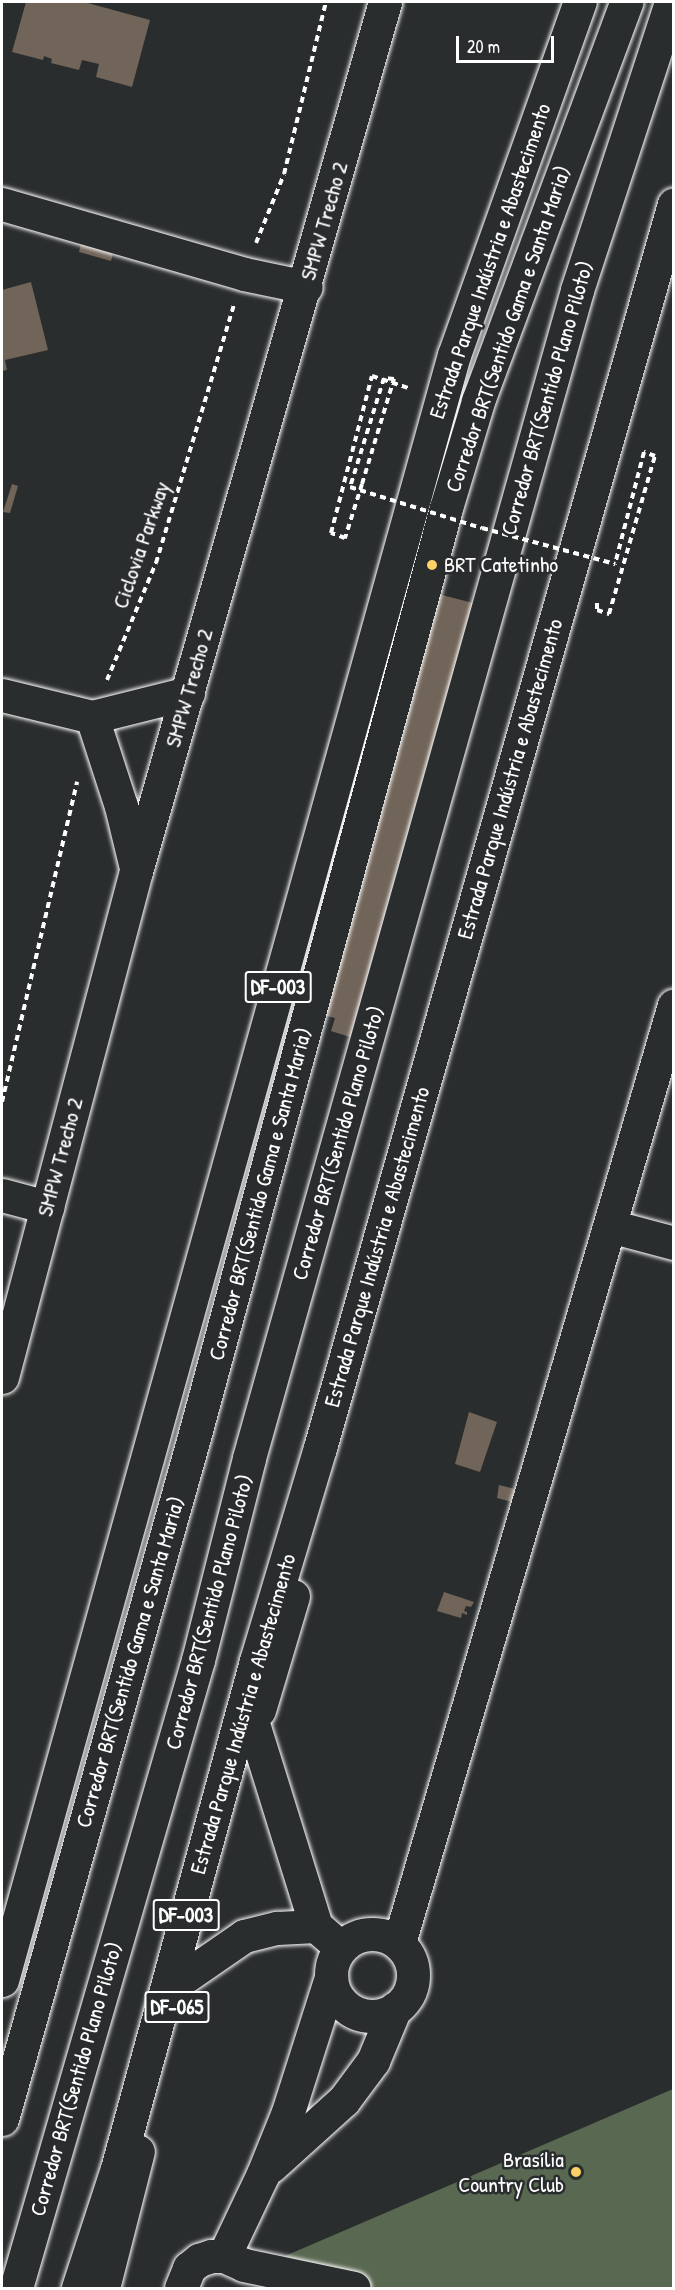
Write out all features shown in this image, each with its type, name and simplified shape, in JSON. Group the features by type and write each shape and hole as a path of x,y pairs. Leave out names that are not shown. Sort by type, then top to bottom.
{"main road":[{"name":"SMPW Trecho 2","path":"2,1377 136,871 306,287 385,2"},
{"name":"Estrada Parque Indústria e Abastecimento","path":"2,1980 458,344 580,2"},
{"name":"Corredor BRT(Sentido Gama e Santa Maria)","path":"2,2119 196,1430 446,508 478,401 626,2"},
{"name":"Corredor BRT(Sentido Plano Piloto)","path":"16,2289 198,1660 249,1458 577,290 671,2"},
{"path":"2,204 244,274 306,287"},
{"name":"Estrada Parque Indústria e Abastecimento","path":"78,2289 117,2169 256,1661 320,1448 674,204"},
{"path":"2,695 92,717 188,693"},
{"path":"92,717 121,806 136,871"},
{"path":"399,1943 674,1005"},
{"path":"2,1195 47,1207"},
{"path":"609,1226 674,1243"},
{"name":"DF-065","path":"103,2289 254,1727 296,1586 315,1497 320,1448"},
{"path":"241,2270 263,2174 288,2112 336,1962 354,1938 369,1934 385,1936 399,1943 408,1955 413,1970 412,1984 406,1998 395,2008 379,2015 362,2014 346,2007 335,1994 336,1962 316,1926 254,1727"},
{"path":"186,1976 244,1936 277,1928 316,1926"},
{"path":"263,2174 344,2100 373,2061 395,2008"},
{"path":"181,2289 189,2268 199,2260 211,2256 241,2270 354,2289"}],"path":[{"name":"Ciclovia Parkway","path":"92,717 156,563 244,274 284,174 326,2"},
{"path":"442,399 372,376 331,533 345,538 362,484 394,379 384,378 350,487 482,528 615,564 644,452 655,456 609,614 597,610 597,604"},
{"path":"2,1102 78,776"}],"green space":[{"name":"Brasília Country Club","path":"673,2089 673,2288 277,2288 285,2256"}],"building":[{"path":"26,2 84,2 150,20 132,87 96,77 99,64 82,60 79,70 51,63 52,59 44,56 43,60 12,52"},
{"path":"87,220 119,229 111,261 79,252"},
{"path":"31,282 48,350 5,360 7,370 2,371 2,290"},
{"path":"12,484 18,486 10,513 3,512"},
{"path":"434,593 477,604 353,1038 331,1031 335,1018 315,1013"},
{"path":"469,1412 497,1422 480,1472 455,1464"},
{"path":"499,1485 515,1489 512,1502 497,1498"},
{"path":"444,1592 474,1602 471,1607 466,1606 464,1611 467,1615 462,1613 461,1618 437,1611"}],"place":[{"name":"BRT Catetinho","path":"432,565"},
{"name":"Brasília Country Club","path":"576,2172"}]}
